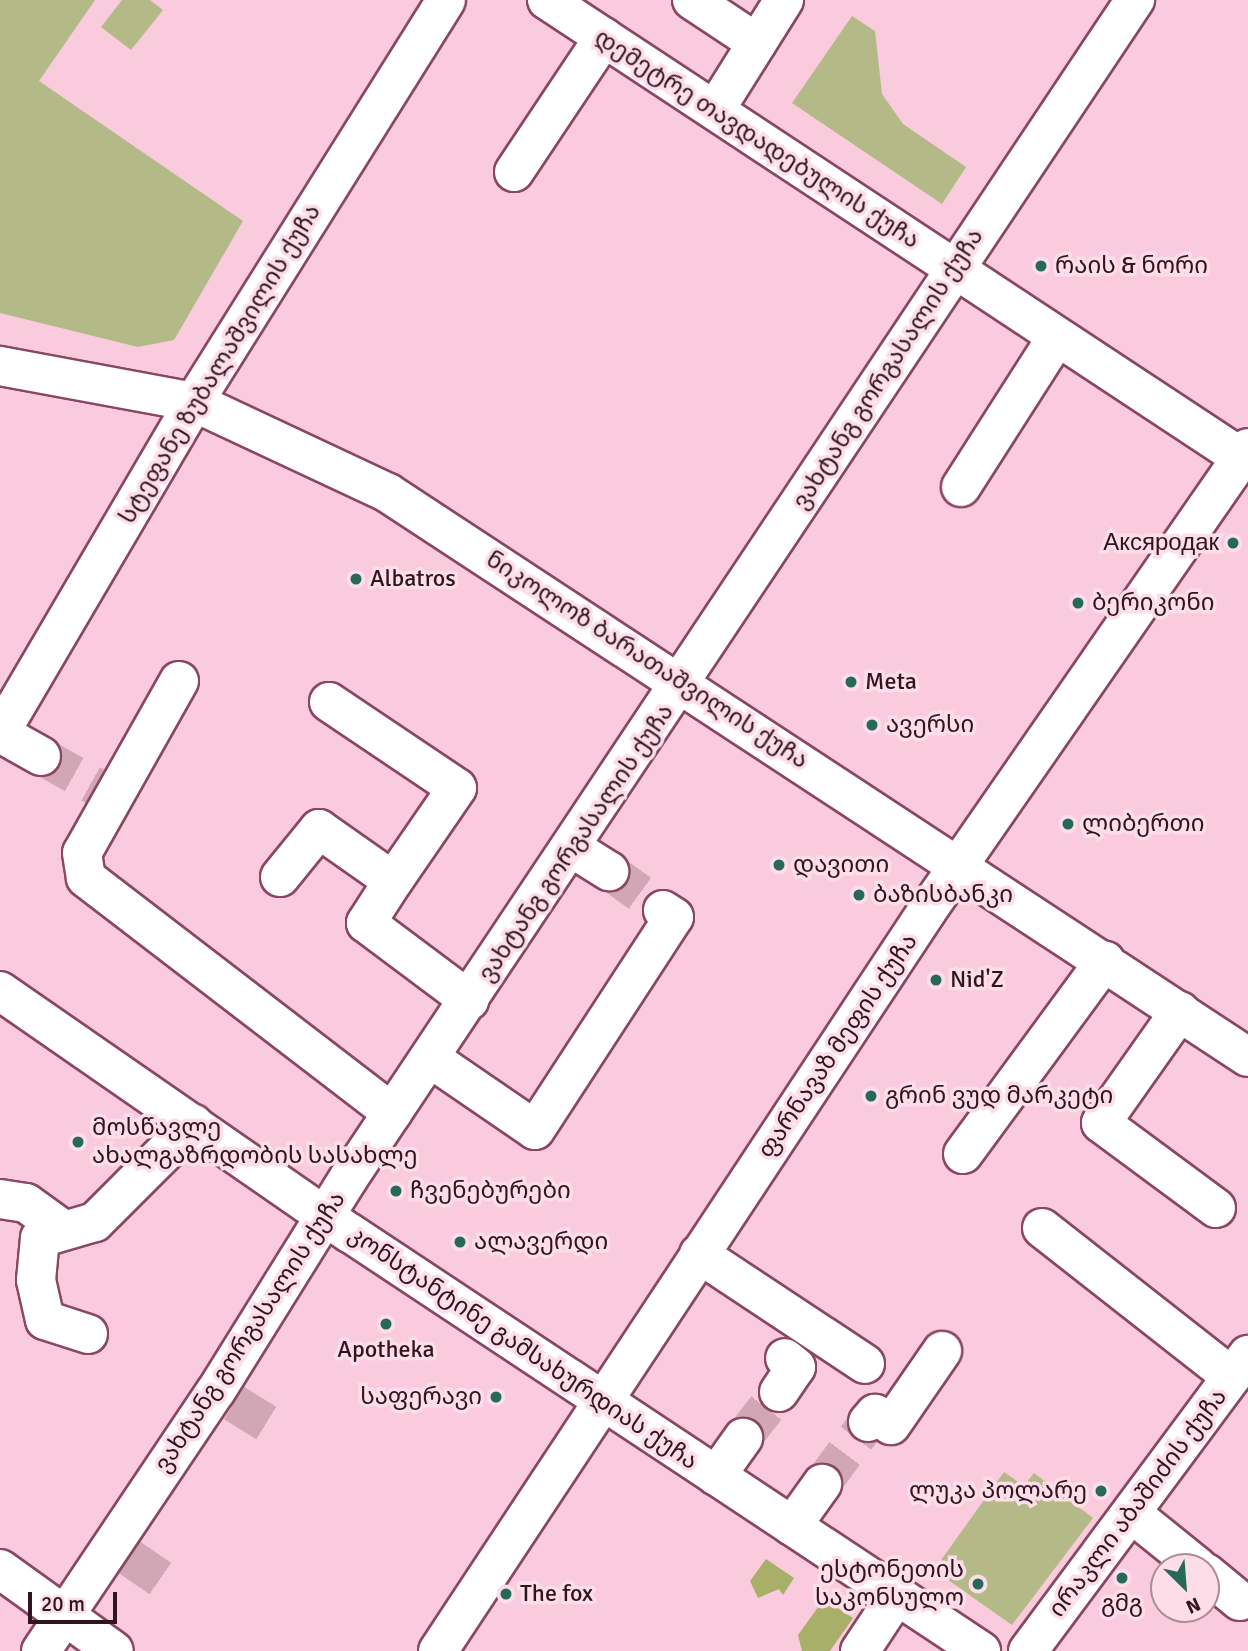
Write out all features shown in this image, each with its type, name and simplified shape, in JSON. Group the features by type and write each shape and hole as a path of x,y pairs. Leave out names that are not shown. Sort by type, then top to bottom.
{"street":[{"name":"სტეფანე ზუბალაშვილის ქუჩა","path":"0,733 194,402 446,0"},
{"name":"დემეტრე თავდადებულის ქუჩა","path":"547,0 1057,337 1246,456"},
{"path":"692,0 757,43"},
{"path":"715,110 784,0"},
{"name":"ვახტანგ გორგასალის ქუჩა","path":"41,1651 63,1614 120,1551 225,1397 326,1216 392,1113 684,681 1135,0"},
{"path":"514,172 604,37"},
{"path":"961,487 1057,337"},
{"name":"ნიკოლოზ ბარათაშვილის ქუჩა","path":"0,366 194,402 388,493 684,681 1248,1057"},
{"name":"ფარნავაზ მეფის ქუჩა","path":"438,1651 600,1400 960,864 1246,456"},
{"path":"179,681 110,795 82,853 86,878 392,1113"},
{"path":"329,702 457,788 366,923 469,1000"},
{"path":"0,733 41,756"},
{"path":"280,877 319,830 393,881"},
{"path":"572,848 609,871"},
{"path":"429,1058 535,1130 674,917 663,910"},
{"path":"963,1154 1105,961"},
{"name":"კონსტანტინე გამსახურდიას ქუჩა","path":"0,991 326,1216 981,1651"},
{"path":"1180,1011 1101,1123 1216,1208"},
{"path":"88,1334 45,1320 36,1280 40,1238 62,1229 95,1222 193,1124"},
{"path":"0,1199 26,1203 62,1229"},
{"path":"1042,1228 1240,1366"},
{"path":"699,1254 865,1364"},
{"path":"868,1422 875,1414 891,1425 942,1351"},
{"name":"ირაკლი აბაშიძის ქუჩა","path":"1028,1651 1240,1366"},
{"path":"716,1476 743,1438"},
{"path":"792,1526 822,1484"},
{"path":"1131,1513 1181,1553"},
{"path":"0,1569 114,1651"},
{"path":"1220,1585 1240,1601"},
{"path":"860,1651 897,1595"}],"green space":[{"path":"0,0 95,0 39,81 243,221 174,340 138,347 0,313"},
{"path":"122,0 150,0 163,10 131,50 101,27"},
{"path":"852,16 875,31 882,94 903,124 966,167 942,204 792,103"},
{"path":"1004,1472 1024,1486 1034,1473 1093,1518 1012,1625 934,1570"},
{"path":"766,1559 794,1578 783,1595 779,1589 758,1598 750,1581"},
{"path":"824,1599 853,1618 830,1651 802,1651 798,1635"}],"tunnel":[{"path":"41,756 107,793"},
{"path":"609,871 663,910"},
{"path":"743,1438 779,1392"},
{"path":"234,1403 271,1426"},
{"path":"822,1484 868,1422"},
{"path":"129,1557 171,1586"}],"place":[{"name":"რაის & ნორი","path":"1041,266"},
{"name":"Аксяродак","path":"1233,543"},
{"name":"Albatros","path":"356,579"},
{"name":"ბერიკონი","path":"1078,603"},
{"name":"Meta","path":"851,682"},
{"name":"ავერსი","path":"872,725"},
{"name":"ლიბერთი","path":"1068,824"},
{"name":"დავითი","path":"779,865"},
{"name":"ბაზისბანკი","path":"859,895"},
{"name":"Nid'Z","path":"936,980"},
{"name":"გრინ ვუდ მარკეტი","path":"871,1096"},
{"name":"მოსწავლე ახალგაზრდობის სასახლე","path":"78,1142"},
{"name":"ჩვენებურები","path":"396,1191"},
{"name":"ალავერდი","path":"460,1242"},
{"name":"Apotheka","path":"386,1324"},
{"name":"საფერავი","path":"496,1397"},
{"name":"ლუკა პოლარე","path":"1101,1491"},
{"name":"გმგ","path":"1122,1578"},
{"name":"ესტონეთის საკონსულო","path":"978,1584"},
{"name":"The fox","path":"506,1594"}]}
